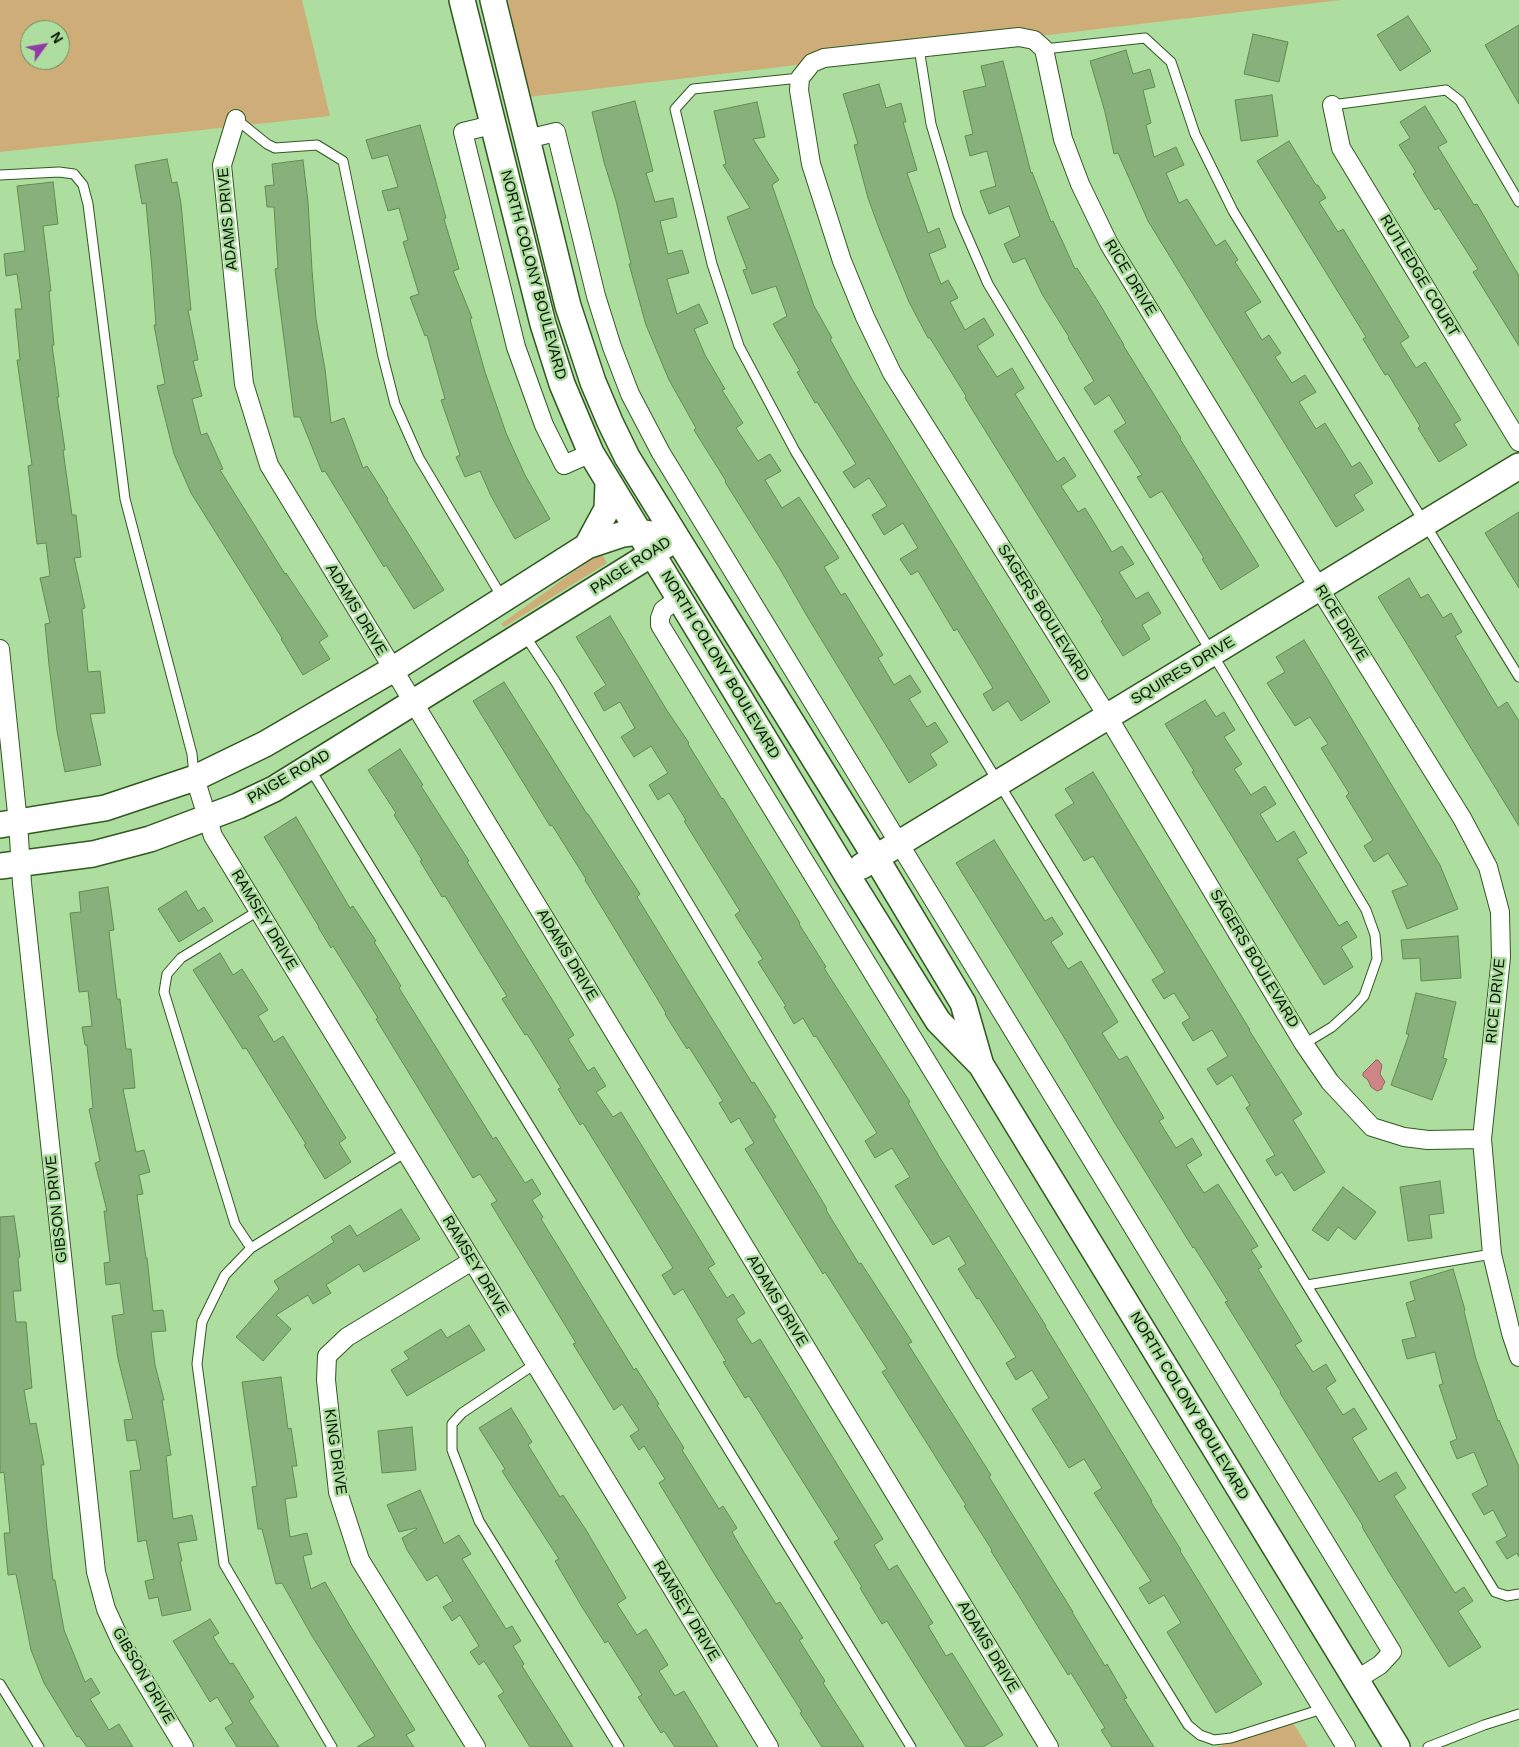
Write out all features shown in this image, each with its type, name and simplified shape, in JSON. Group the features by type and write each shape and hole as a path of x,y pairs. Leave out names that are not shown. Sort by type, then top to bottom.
{"street":[{"name":"NORTH COLONY BOULEVARD","path":"462,0 543,324 562,384 591,453 938,1021 981,1065 1397,1747"},
{"name":"NORTH COLONY BOULEVARD","path":"493,0 568,306 593,382 610,422 627,457 876,858 963,1003 981,1065"},
{"path":"800,78 812,64 824,58 1019,37 1034,40 1044,49"},
{"name":"RICE DRIVE","path":"1044,49 1063,139 1080,184 1109,244 1462,818 1488,867 1500,912 1501,957 1482,1139 1492,1254 1511,1333 1519,1357"},
{"name":"SAGERS BOULEVARD","path":"800,78 799,90 811,164 842,261 865,317 892,373 1108,717 1304,1044 1330,1082 1372,1127 1404,1136 1428,1140 1482,1139"},
{"name":"RUTLEDGE COURT","path":"1332,105 1341,148 1519,442"},
{"name":"ADAMS DRIVE","path":"236,119 222,165 244,384 269,466 1049,1747"},
{"path":"527,140 556,132 596,296 612,347 630,394 661,453 1392,1652 1380,1665 1356,1680"},
{"name":"SQUIRES DRIVE","path":"848,875 1519,466"},
{"path":"587,546 607,509 608,483"},
{"name":"PAIGE ROAD","path":"9,824 105,808 195,778 265,744 392,670 587,546 623,534 638,532 677,538"},
{"name":"PAIGE ROAD","path":"10,865 93,854 150,839 238,806 274,789 677,538"},
{"path":"679,598 663,610 660,625 1346,1747"},
{"name":"GIBSON DRIVE","path":"0,649 10,865 96,1572 106,1609 122,1644 184,1747"},
{"name":"RAMSEY DRIVE","path":"195,778 213,836 769,1747"},
{"path":"822,891 848,875"},
{"name":"KING DRIVE","path":"472,1261 347,1337 327,1356 326,1380 338,1492 360,1560 476,1747"}],"lane":[{"path":"1044,49 1146,38 1171,62 1195,134 1233,211 1519,677"},
{"path":"919,48 934,133 958,215 988,284 1366,910 1375,935 1377,959 1364,996 1332,1027 1304,1044"},
{"path":"800,78 693,89 675,109 712,264 739,346 795,451 1496,1592 1507,1596 1519,1594"},
{"path":"1332,105 1446,90 1460,101 1519,202"},
{"path":"236,119 267,144 275,148 317,145 343,161 383,357 395,404 419,458 503,599"},
{"path":"0,175 59,172 74,174 83,185 88,204 125,499 192,754 195,778"},
{"path":"524,634 555,681 980,1388 1188,1725 1200,1735 1214,1740 1231,1738 1322,1709"},
{"path":"309,767 911,1747"},
{"path":"251,1248 235,1224 164,992 167,974 180,958 258,910"},
{"path":"332,1747 224,1564 196,1364 202,1322 225,1276 251,1248 406,1152"},
{"path":"1307,1285 1492,1254"},
{"path":"536,1364 462,1413 452,1424 452,1450 479,1521 619,1747"},
{"path":"0,1684 39,1747"},
{"path":"1428,1747 1484,1725 1519,1714"}],"shaded area":[{"path":"0,0 302,0 330,116 0,152"},
{"path":"508,0 1341,0 528,97"},
{"path":"601,552 607,563 504,627 501,624"},
{"path":"1376,1060 1382,1065 1380,1074 1385,1082 1382,1089 1377,1091 1371,1087 1368,1080 1363,1076 1363,1073"},
{"path":"1293,1723 1308,1747 1217,1747"}],"building":[{"path":"1408,16 1431,51 1400,71 1377,35"},
{"path":"1519,25 1519,104 1485,45"},
{"path":"1253,34 1288,42 1279,82 1244,74"},
{"path":"1126,50 1133,74 1150,69 1155,87 1143,90 1151,123 1146,125 1154,157 1176,147 1184,165 1166,173 1179,203 1187,199 1216,246 1225,240 1238,260 1235,262 1261,302 1245,312 1262,340 1269,335 1281,353 1275,357 1292,383 1305,375 1316,392 1299,402 1316,429 1325,423 1352,467 1360,462 1373,483 1354,495 1364,510 1336,527 1148,221 1118,153 1114,154 1105,112 1090,61"},
{"path":"1003,61 1031,173 1051,222 1053,221 1075,269 1077,268 1099,303 1259,566 1221,590 1202,559 1204,558 1162,491 1150,498 1137,477 1142,475 1114,431 1126,423 1109,395 1095,405 1084,388 1094,381 1042,294 1025,258 1013,263 1004,244 1020,236 1009,206 989,214 980,191 996,186 987,151 970,156 965,136 973,134 963,91 986,86 981,66"},
{"path":"879,84 886,108 901,103 906,122 903,122 917,170 907,173 928,233 939,228 946,247 929,254 941,284 948,280 958,298 950,302 965,330 984,318 994,335 977,346 997,377 1012,368 1024,388 1015,394 1057,462 1064,457 1076,476 1061,486 1078,512 1085,508 1112,552 1122,546 1134,564 1119,572 1136,599 1148,592 1161,613 1142,625 1150,639 1123,656 1101,621 1103,620 965,398 966,396 930,338 928,338 909,302 868,198 854,145 858,144 843,94"},
{"path":"1272,95 1278,136 1241,141 1235,100"},
{"path":"635,101 653,171 646,173 655,202 673,198 677,217 660,221 668,254 682,250 689,273 667,279 677,314 699,304 708,323 694,329 705,355 725,389 722,390 743,423 736,428 758,461 770,454 781,471 765,480 782,508 799,497 839,558 824,567 841,595 845,593 883,655 878,658 894,685 910,675 921,692 909,699 927,727 935,722 948,742 930,754 937,765 909,783 694,430 696,428 669,380 646,325 592,112"},
{"path":"757,102 765,137 753,139 779,180 772,185 814,306 832,338 830,339 853,381 1050,702 1021,721 1008,701 993,711 983,694 993,688 957,629 954,631 918,571 911,575 900,559 918,548 903,523 884,535 872,515 887,506 869,478 854,488 843,472 856,464 817,402 815,403 797,372 800,371 773,324 787,316 776,286 752,294 743,270 747,269 727,217 750,208 723,165 726,164 714,111"},
{"path":"1425,106 1447,142 1438,147 1474,205 1477,204 1519,276 1519,346 1473,272 1478,269 1439,208 1435,210 1413,174 1416,172 1399,145 1410,138 1400,122"},
{"path":"420,125 459,269 453,271 472,318 470,319 485,372 506,433 525,475 550,519 515,539 491,496 480,471 465,477 456,457 460,455 441,400 445,399 427,335 425,336 410,297 419,294 403,242 408,240 399,208 388,211 382,191 398,187 388,155 372,159 366,140"},
{"path":"1289,141 1326,198 1319,202 1338,232 1343,229 1409,337 1400,343 1416,368 1425,362 1461,420 1454,424 1467,445 1439,462 1418,428 1420,426 1388,374 1385,375 1363,339 1366,337 1257,161"},
{"path":"167,159 172,183 177,182 181,204 191,310 188,310 198,360 193,361 202,396 192,399 201,435 207,433 223,469 220,470 285,574 328,636 319,642 330,659 303,675 282,638 191,493 174,454 157,386 165,384 154,325 156,325 146,203 142,204 135,165"},
{"path":"303,160 308,202 316,319 325,369 331,423 344,418 363,468 367,466 444,590 414,609 386,565 384,567 325,471 322,472 300,417 294,417 275,269 278,268 274,207 267,207 265,186 274,185 272,164"},
{"path":"53,182 58,224 43,226 51,291 49,291 54,345 52,345 59,397 57,397 72,515 76,515 81,557 74,558 85,608 82,609 88,672 100,671 105,713 90,714 101,765 65,772 57,731 49,665 45,624 50,623 40,578 50,576 46,543 37,544 28,466 32,465 17,360 20,360 15,309 22,309 17,274 6,276 4,254 25,251 17,186"},
{"path":"1519,512 1519,588 1485,533"},
{"path":"1409,578 1421,598 1428,594 1443,618 1451,613 1462,632 1455,636 1498,708 1507,702 1519,721 1519,826 1378,597"},
{"path":"610,616 800,923 826,967 824,968 910,1102 908,1103 940,1158 1046,1326 1152,1501 1180,1551 1262,1684 1216,1713 1167,1632 1181,1623 1164,1595 1149,1604 1139,1588 1151,1581 1094,1493 1102,1488 1084,1459 1069,1468 1032,1409 1049,1398 1032,1370 1016,1380 1006,1363 1016,1357 979,1298 977,1299 958,1269 966,1264 949,1236 933,1245 895,1186 910,1177 892,1148 875,1158 865,1141 877,1133 803,1018 794,1024 784,1007 786,1006 758,962 763,959 735,915 740,911 684,821 686,820 669,793 658,800 649,785 668,773 651,746 634,757 621,737 635,728 620,702 604,711 594,693 606,685 576,637"},
{"path":"1304,640 1440,865 1458,909 1407,929 1392,891 1408,885 1388,853 1374,862 1364,846 1373,840 1346,796 1349,793 1321,748 1328,744 1310,717 1295,726 1267,683 1285,672 1276,657"},
{"path":"504,682 640,894 637,897 752,1083 754,1082 776,1117 773,1119 826,1210 859,1264 861,1263 912,1342 908,1344 991,1475 989,1477 1105,1666 1107,1664 1127,1698 1124,1699 1154,1747 1112,1747 1101,1730 1105,1728 1071,1673 1068,1675 964,1506 966,1505 882,1372 887,1369 825,1272 823,1274 745,1149 754,1143 739,1118 731,1123 719,1103 723,1101 689,1047 687,1049 665,1014 586,879 552,825 550,826 473,701"},
{"path":"1205,700 1216,717 1224,712 1235,730 1224,737 1242,764 1234,769 1251,795 1265,786 1276,804 1260,814 1277,842 1294,831 1307,853 1297,859 1339,926 1347,921 1357,937 1341,947 1353,967 1324,985 1192,772 1194,771 1165,724"},
{"path":"400,749 574,1035 568,1039 588,1071 594,1067 606,1086 596,1092 613,1117 621,1112 715,1264 708,1268 727,1298 733,1294 745,1313 736,1319 752,1344 760,1339 883,1539 874,1545 889,1570 897,1565 933,1623 928,1626 946,1656 952,1653 1003,1735 983,1747 966,1747 887,1621 882,1624 834,1542 839,1539 749,1396 745,1398 723,1362 726,1361 683,1289 674,1295 662,1275 673,1268 583,1123 580,1125 558,1089 561,1088 502,999 507,996 445,896 442,897 420,861 422,860 394,815 396,813 368,770"},
{"path":"1093,772 1302,1114 1293,1120 1325,1172 1294,1191 1282,1172 1276,1176 1266,1160 1275,1155 1246,1108 1250,1105 1232,1075 1217,1085 1207,1069 1228,1056 1212,1030 1193,1041 1182,1023 1190,1018 1174,993 1164,999 1152,980 1165,972 1093,856 1084,861 1055,815 1074,803 1065,789"},
{"path":"296,817 350,908 353,906 376,941 374,942 401,986 399,988 493,1139 496,1137 525,1183 532,1179 541,1194 532,1200 543,1217 541,1219 634,1370 636,1368 659,1404 657,1405 684,1448 682,1450 719,1509 723,1506 737,1528 732,1532 740,1546 776,1604 780,1602 803,1638 799,1640 825,1681 823,1683 864,1747 822,1747 659,1483 665,1479 644,1446 639,1450 630,1436 639,1430 622,1404 614,1410 573,1344 576,1343 491,1204 497,1201 480,1174 473,1178 376,1019 378,1018 333,946 331,948 318,927 264,837"},
{"path":"994,840 1045,921 1052,917 1063,934 1051,942 1068,969 1081,961 1118,1022 1102,1033 1119,1060 1127,1056 1164,1118 1159,1121 1176,1148 1192,1138 1202,1155 1186,1165 1204,1193 1218,1184 1258,1246 1251,1250 1262,1267 1258,1269 1302,1341 1295,1345 1313,1372 1326,1364 1336,1381 1326,1388 1343,1415 1354,1408 1367,1429 1352,1438 1379,1482 1396,1472 1406,1488 1394,1496 1455,1593 1464,1587 1473,1601 1458,1611 1481,1647 1449,1667 1225,1302 1228,1301 1116,1125 956,863"},
{"path":"108,887 114,930 109,931 117,999 120,999 126,1049 131,1049 135,1088 123,1089 136,1152 144,1150 150,1172 139,1175 143,1194 137,1195 153,1311 163,1310 166,1331 151,1332 155,1365 164,1400 162,1400 171,1455 166,1456 173,1519 192,1515 197,1540 178,1543 191,1610 162,1616 158,1597 149,1599 145,1581 154,1579 146,1540 138,1542 130,1471 141,1470 136,1440 127,1441 124,1420 133,1419 118,1359 112,1316 124,1314 120,1283 106,1285 104,1263 110,1262 104,1211 107,1211 95,1163 100,1161 89,1109 93,1108 87,1045 85,1045 82,1027 92,1026 88,991 79,992 70,913 81,912 79,892"},
{"path":"186,891 198,911 204,907 213,921 179,942 158,909"},
{"path":"1458,936 1461,978 1421,981 1420,958 1403,959 1401,940"},
{"path":"220,953 233,975 242,969 268,1010 258,1016 274,1042 283,1036 346,1138 339,1143 351,1162 325,1179 304,1145 306,1144 246,1048 243,1049 193,970"},
{"path":"1416,993 1456,1002 1443,1058 1447,1059 1432,1100 1391,1085 1409,1034 1406,1034"},
{"path":"1440,1181 1444,1213 1429,1215 1432,1238 1408,1241 1400,1187"},
{"path":"1343,1187 1376,1212 1355,1240 1338,1227 1328,1241 1312,1230"},
{"path":"401,1209 420,1239 364,1272 359,1264 326,1285 331,1293 313,1304 308,1295 276,1315 291,1329 263,1361 236,1337 279,1289 274,1281 334,1242 331,1237 350,1225 357,1236"},
{"path":"14,1216 20,1257 18,1258 21,1291 13,1291 16,1322 26,1322 32,1388 24,1390 30,1424 36,1423 44,1465 41,1465 53,1580 55,1580 64,1630 85,1682 91,1678 100,1693 90,1699 109,1730 119,1724 133,1747 87,1747 79,1736 77,1737 44,1683 31,1650 16,1574 8,1575 4,1533 10,1533 4,1472 0,1473 0,1217"},
{"path":"1453,1269 1476,1359 1498,1421 1519,1467 1519,1557 1517,1553 1507,1559 1496,1542 1507,1536 1493,1510 1484,1515 1472,1494 1488,1485 1474,1452 1457,1459 1450,1442 1457,1439 1439,1385 1443,1384 1435,1352 1407,1359 1402,1340 1416,1337 1406,1303 1415,1300 1410,1282"},
{"path":"469,1325 485,1350 407,1396 391,1370 409,1359 404,1352 441,1329 447,1338"},
{"path":"281,1377 288,1429 291,1428 297,1466 292,1466 297,1497 285,1499 290,1537 307,1533 312,1554 303,1556 311,1589 325,1582 415,1730 406,1735 414,1747 357,1747 375,1736 312,1636 282,1583 276,1584 262,1529 258,1529 252,1487 257,1486 242,1382"},
{"path":"511,1408 532,1442 528,1445 560,1497 563,1495 586,1530 626,1598 617,1604 637,1635 646,1629 668,1665 659,1671 675,1696 684,1691 718,1747 675,1747 664,1731 661,1733 638,1697 642,1695 608,1641 605,1643 582,1607 555,1561 559,1559 502,1471 505,1469 479,1428"},
{"path":"412,1427 416,1470 382,1473 378,1431"},
{"path":"420,1490 444,1544 459,1535 471,1554 462,1559 506,1629 512,1626 521,1641 513,1646 524,1664 522,1666 573,1747 530,1747 498,1696 504,1692 484,1661 479,1665 470,1652 479,1646 460,1615 452,1621 443,1607 453,1601 437,1575 427,1581 407,1550 402,1538 417,1529 399,1532 387,1505"},
{"path":"210,1619 219,1633 213,1637 230,1664 233,1663 254,1697 249,1701 279,1747 237,1747 225,1728 233,1723 217,1697 210,1702 173,1641"}]}
